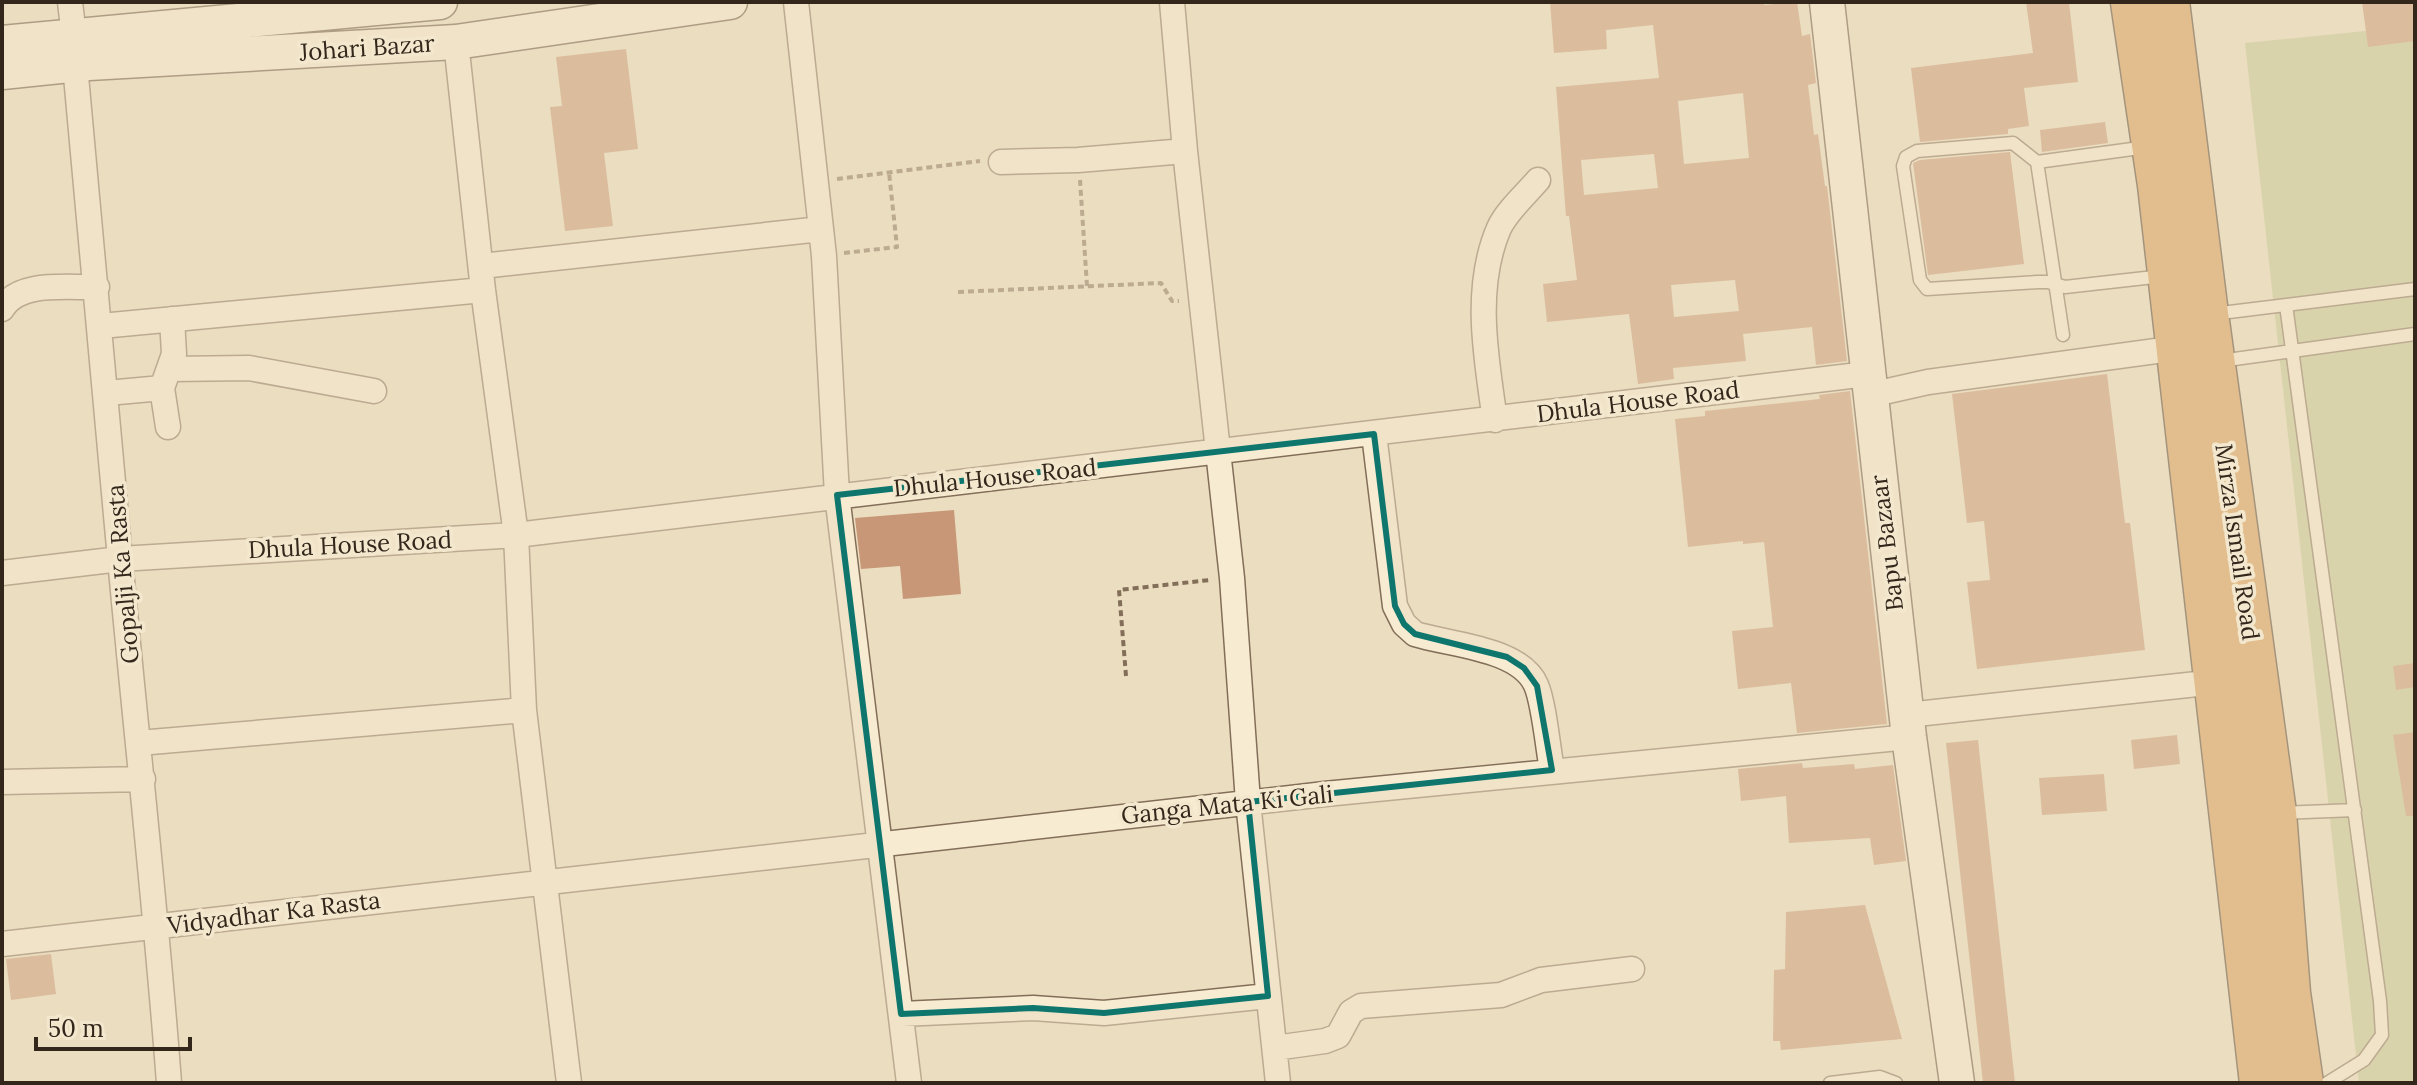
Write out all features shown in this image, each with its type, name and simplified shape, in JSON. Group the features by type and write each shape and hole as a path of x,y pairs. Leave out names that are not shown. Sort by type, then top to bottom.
{"highway":[{"name":"Mirza Ismail Road","path":"2133,2 2170,276 2196,355 2274,813 2288,993 2301,1083"},
{"name":"Mirza Ismail Road","path":"2167,2 2206,314 2196,355 2216,682 2262,1083"}],"street":[{"name":"Gopalji Ka Rasta","path":"70,2 120,559 158,926 169,1083"},
{"name":"Johari Bazar","path":"2,72 74,50 440,2"},
{"name":"Johari Bazar","path":"2,43 74,50 456,42 730,2"},
{"path":"796,2 824,256 837,495 909,1083"},
{"path":"1172,2 1185,151 1232,578 1248,802 1278,1083"},
{"name":"Bapu Bazaar","path":"1827,2 1908,726 1957,1083"},
{"path":"456,42 516,535 524,710 569,1083"},
{"path":"1001,162 1078,160 1185,151"},
{"path":"1495,420 1487,363 1483,286 1500,227 1538,180"},
{"path":"101,326 483,278 821,229"},
{"path":"2,309 14,295 26,290 97,287"},
{"path":"168,427 167,378 174,354 172,319"},
{"name":"Dhula House Road","path":"2,573 120,559 516,535 1495,420 2196,355"},
{"path":"107,393 167,378 249,368 374,391"},
{"path":"1374,434 1395,606 1404,624 1415,634 1507,657 1524,668 1537,686 1552,770"},
{"name":"Ganga Mata Ki Gali","path":"546,882 1552,770 1908,726 2216,682"},
{"path":"139,743 524,710"},
{"path":"2,782 143,779"},
{"name":"Vidyadhar Ka Rasta","path":"2,944 546,882"},
{"path":"1275,1048 1325,1041 1338,1036 1351,1012 1361,1006 1501,995 1541,980 1632,969"},
{"path":"901,1014 1033,1008 1104,1013 1268,996"}],"lane":[{"path":"2063,335 2056,286 2037,162 2013,143 1917,151 1906,157 1903,166 1920,280 1927,289 2038,282 2048,282 2056,286 2065,287 2170,276"},
{"path":"2037,162 2154,146"},
{"path":"2206,314 2415,289"},
{"path":"2286,305 2355,810 2382,1035 2364,1060 2327,1083"},
{"path":"2196,355 2294,352 2415,334"},
{"path":"2274,813 2355,810"},
{"path":"1830,1083 1880,1077 1896,1083"}],"path":[{"path":"1078,160 1087,286"},
{"path":"815,182 979,161 1001,162"},
{"path":"824,256 897,247 889,172"},
{"path":"958,292 1161,283 1172,301 1201,301"},
{"path":"1126,676 1119,590 1232,578"}],"highlighted area":[{"path":"1374,434 1395,606 1404,624 1415,634 1507,657 1524,668 1537,686 1552,770 1248,802 1268,996 1104,1013 1033,1008 901,1014 837,495"}],"green space":[{"path":"2415,26 2415,1083 2359,1083 2245,43"}],"building":[{"path":"1550,2 1764,2 1764,5 1797,2 1802,36 1810,34 1816,83 1808,85 1814,135 1818,134 1827,186 1847,361 1816,365 1812,327 1743,334 1746,361 1673,368 1674,379 1638,384 1629,314 1547,322 1543,284 1577,280 1569,216 1566,216 1556,87 1659,78 1653,25 1606,30 1607,49 1554,53","holes":["1743,93 1749,158 1684,164 1678,101","1654,154 1658,188 1584,195 1581,160","1735,280 1739,311 1674,317 1671,285"]},
{"path":"2026,2 2069,2 2078,82 2024,88 2029,126 2008,129 2008,134 1920,142 1911,68 2033,53"},
{"path":"2362,2 2415,2 2415,41 2368,47"},
{"path":"626,49 638,149 604,153 613,226 565,231 550,107 562,106 556,57"},
{"path":"2105,122 2108,143 2042,152 2040,130"},
{"path":"2010,152 2024,264 1928,275 1913,163"},
{"path":"2107,374 2125,523 2130,523 2145,650 1977,669 1967,582 1990,580 1984,521 1967,523 1952,394"},
{"path":"1850,391 1887,724 1797,733 1791,683 1738,689 1732,631 1773,627 1764,542 1688,547 1675,419 1705,416 1705,411 1820,399 1819,395"},
{"path":"954,510 961,594 903,599 900,566 861,569 855,518"},
{"path":"2415,663 2415,687 2396,690 2393,666"},
{"path":"2415,732 2415,816 2406,816 2393,735"},
{"path":"2177,735 2180,764 2134,769 2131,740"},
{"path":"1978,740 2015,1083 1983,1083 1946,743"},
{"path":"1802,763 1803,768 1854,764 1855,769 1893,765 1906,861 1874,865 1870,838 1789,843 1786,796 1741,801 1738,769"},
{"path":"2104,774 2107,811 2042,815 2039,778"},
{"path":"1865,905 1902,1039 1781,1050 1780,1041 1773,1041 1774,970 1785,969 1786,912"},
{"path":"51,954 56,994 11,1000 6,959"}]}
